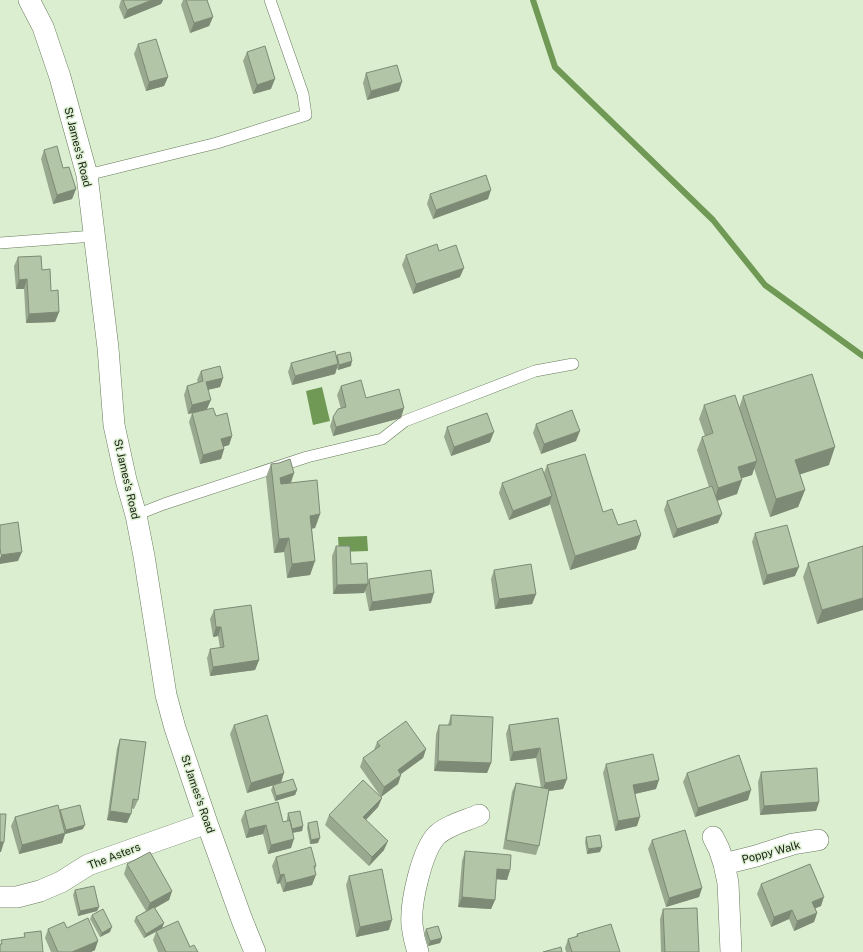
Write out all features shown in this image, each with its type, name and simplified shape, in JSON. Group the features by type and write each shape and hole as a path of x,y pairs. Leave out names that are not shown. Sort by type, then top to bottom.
{"street":[{"name":"St James's Road","path":"29,0 42,27 60,77 87,175 108,348 114,425 126,480 136,515 144,556 166,695 175,728 207,823 255,952"},
{"path":"418,952 412,924 412,906 422,861 429,846 438,835 447,828 479,815"},
{"name":"The Asters","path":"0,897 17,897 40,892 61,882 88,865 207,823"},
{"path":"713,837 724,864 728,883 731,952"},
{"name":"Poppy Walk","path":"724,864 756,856 793,844 818,840"}],"lane":[{"path":"87,175 217,143 306,115 303,94 270,0"},
{"path":"0,243 94,236"},
{"path":"136,515 164,504 307,457 382,438 405,421 535,371 572,364"}],"shaded area":[{"path":"322,387 330,421 313,425 306,391"},
{"path":"367,536 368,551 339,552 338,537"}],"building":[{"path":"123,0 152,0 127,10"},
{"path":"186,0 207,0 213,17 194,23"},
{"path":"156,39 168,77 149,82 138,44"},
{"path":"265,46 275,79 257,85 247,52"},
{"path":"397,65 402,82 371,91 366,73"},
{"path":"57,146 63,168 69,167 76,189 57,195 44,150"},
{"path":"486,175 491,190 436,210 430,194"},
{"path":"437,244 439,251 456,245 464,268 416,284 406,255"},
{"path":"41,256 42,270 50,269 51,291 58,290 59,312 29,314 27,279 19,280 18,257"},
{"path":"335,351 338,364 295,376 291,363"},
{"path":"350,352 352,361 339,365 337,355"},
{"path":"220,366 223,378 206,382 211,400 192,405 187,386 203,381 201,371"},
{"path":"812,374 835,447 795,460 805,490 776,499 743,396"},
{"path":"361,380 366,398 399,389 404,408 336,427 333,417 338,409 346,407 341,386"},
{"path":"735,395 757,461 738,467 742,480 718,488 702,437 713,433 704,405"},
{"path":"213,408 216,416 227,413 232,436 221,439 224,449 203,455 192,413"},
{"path":"572,410 580,431 544,444 536,424"},
{"path":"487,413 494,432 454,447 447,427"},
{"path":"585,454 603,512 612,509 618,525 636,520 641,535 575,556 547,465"},
{"path":"290,459 294,473 280,478 281,484 317,480 320,514 310,516 315,561 292,564 289,538 279,539 271,464"},
{"path":"542,468 552,496 513,511 502,483"},
{"path":"712,486 722,514 677,529 667,501"},
{"path":"18,522 22,552 1,555 0,525"},
{"path":"787,525 799,567 767,575 755,533"},
{"path":"336,546 350,546 351,564 367,563 368,584 337,585"},
{"path":"863,546 863,598 822,610 808,563"},
{"path":"531,564 536,594 499,599 494,570"},
{"path":"431,570 434,593 372,602 369,579"},
{"path":"251,605 259,660 213,667 210,649 224,647 221,627 216,627 214,610"},
{"path":"267,715 284,773 251,783 234,725"},
{"path":"451,715 493,717 491,763 438,761 439,725 451,725"},
{"path":"558,718 567,779 545,783 540,748 513,752 509,725"},
{"path":"406,721 426,749 398,770 401,775 384,787 363,758 380,746 377,742"},
{"path":"120,739 146,742 138,800 133,799 131,814 110,811"},
{"path":"653,754 659,780 633,785 640,817 618,821 606,764"},
{"path":"739,755 751,790 698,808 687,773"},
{"path":"817,768 819,802 764,806 761,772"},
{"path":"293,779 297,790 276,796 273,785"},
{"path":"363,780 382,798 363,817 388,841 372,857 329,815"},
{"path":"516,783 549,789 539,846 506,840"},
{"path":"278,802 283,822 290,820 294,839 271,845 266,825 249,829 245,811"},
{"path":"58,805 65,833 22,845 15,817"},
{"path":"80,805 85,825 66,830 60,810"},
{"path":"300,811 303,826 292,829 288,813"},
{"path":"0,814 6,814 4,842 0,842"},
{"path":"317,821 320,838 311,840 308,823"},
{"path":"685,830 702,888 669,898 652,840"},
{"path":"600,835 602,847 588,849 586,837"},
{"path":"311,847 316,866 314,866 316,875 286,883 284,874 280,875 276,857"},
{"path":"465,851 511,855 510,870 497,869 495,900 462,897"},
{"path":"150,852 172,891 150,903 127,864"},
{"path":"810,864 824,897 812,902 817,913 797,921 792,910 774,917 761,884"},
{"path":"382,869 392,920 360,927 349,876"},
{"path":"94,886 99,907 80,911 75,890"},
{"path":"154,907 164,923 146,934 136,917"},
{"path":"697,908 699,952 665,952 663,909"},
{"path":"103,909 112,927 102,933 92,915"},
{"path":"88,918 98,941 72,952 58,952 48,929 64,922 67,928"},
{"path":"178,921 190,947 194,945 198,952 166,952 156,931"},
{"path":"611,924 620,952 572,952 568,939 578,936 577,934"},
{"path":"438,926 442,938 430,941 426,929"},
{"path":"41,931 43,952 0,952 0,944 2,944 1,940 25,937 24,933"},
{"path":"561,947 562,952 543,952"}],"waterway":[{"path":"533,0 555,67 713,220 765,285 863,356"}]}
